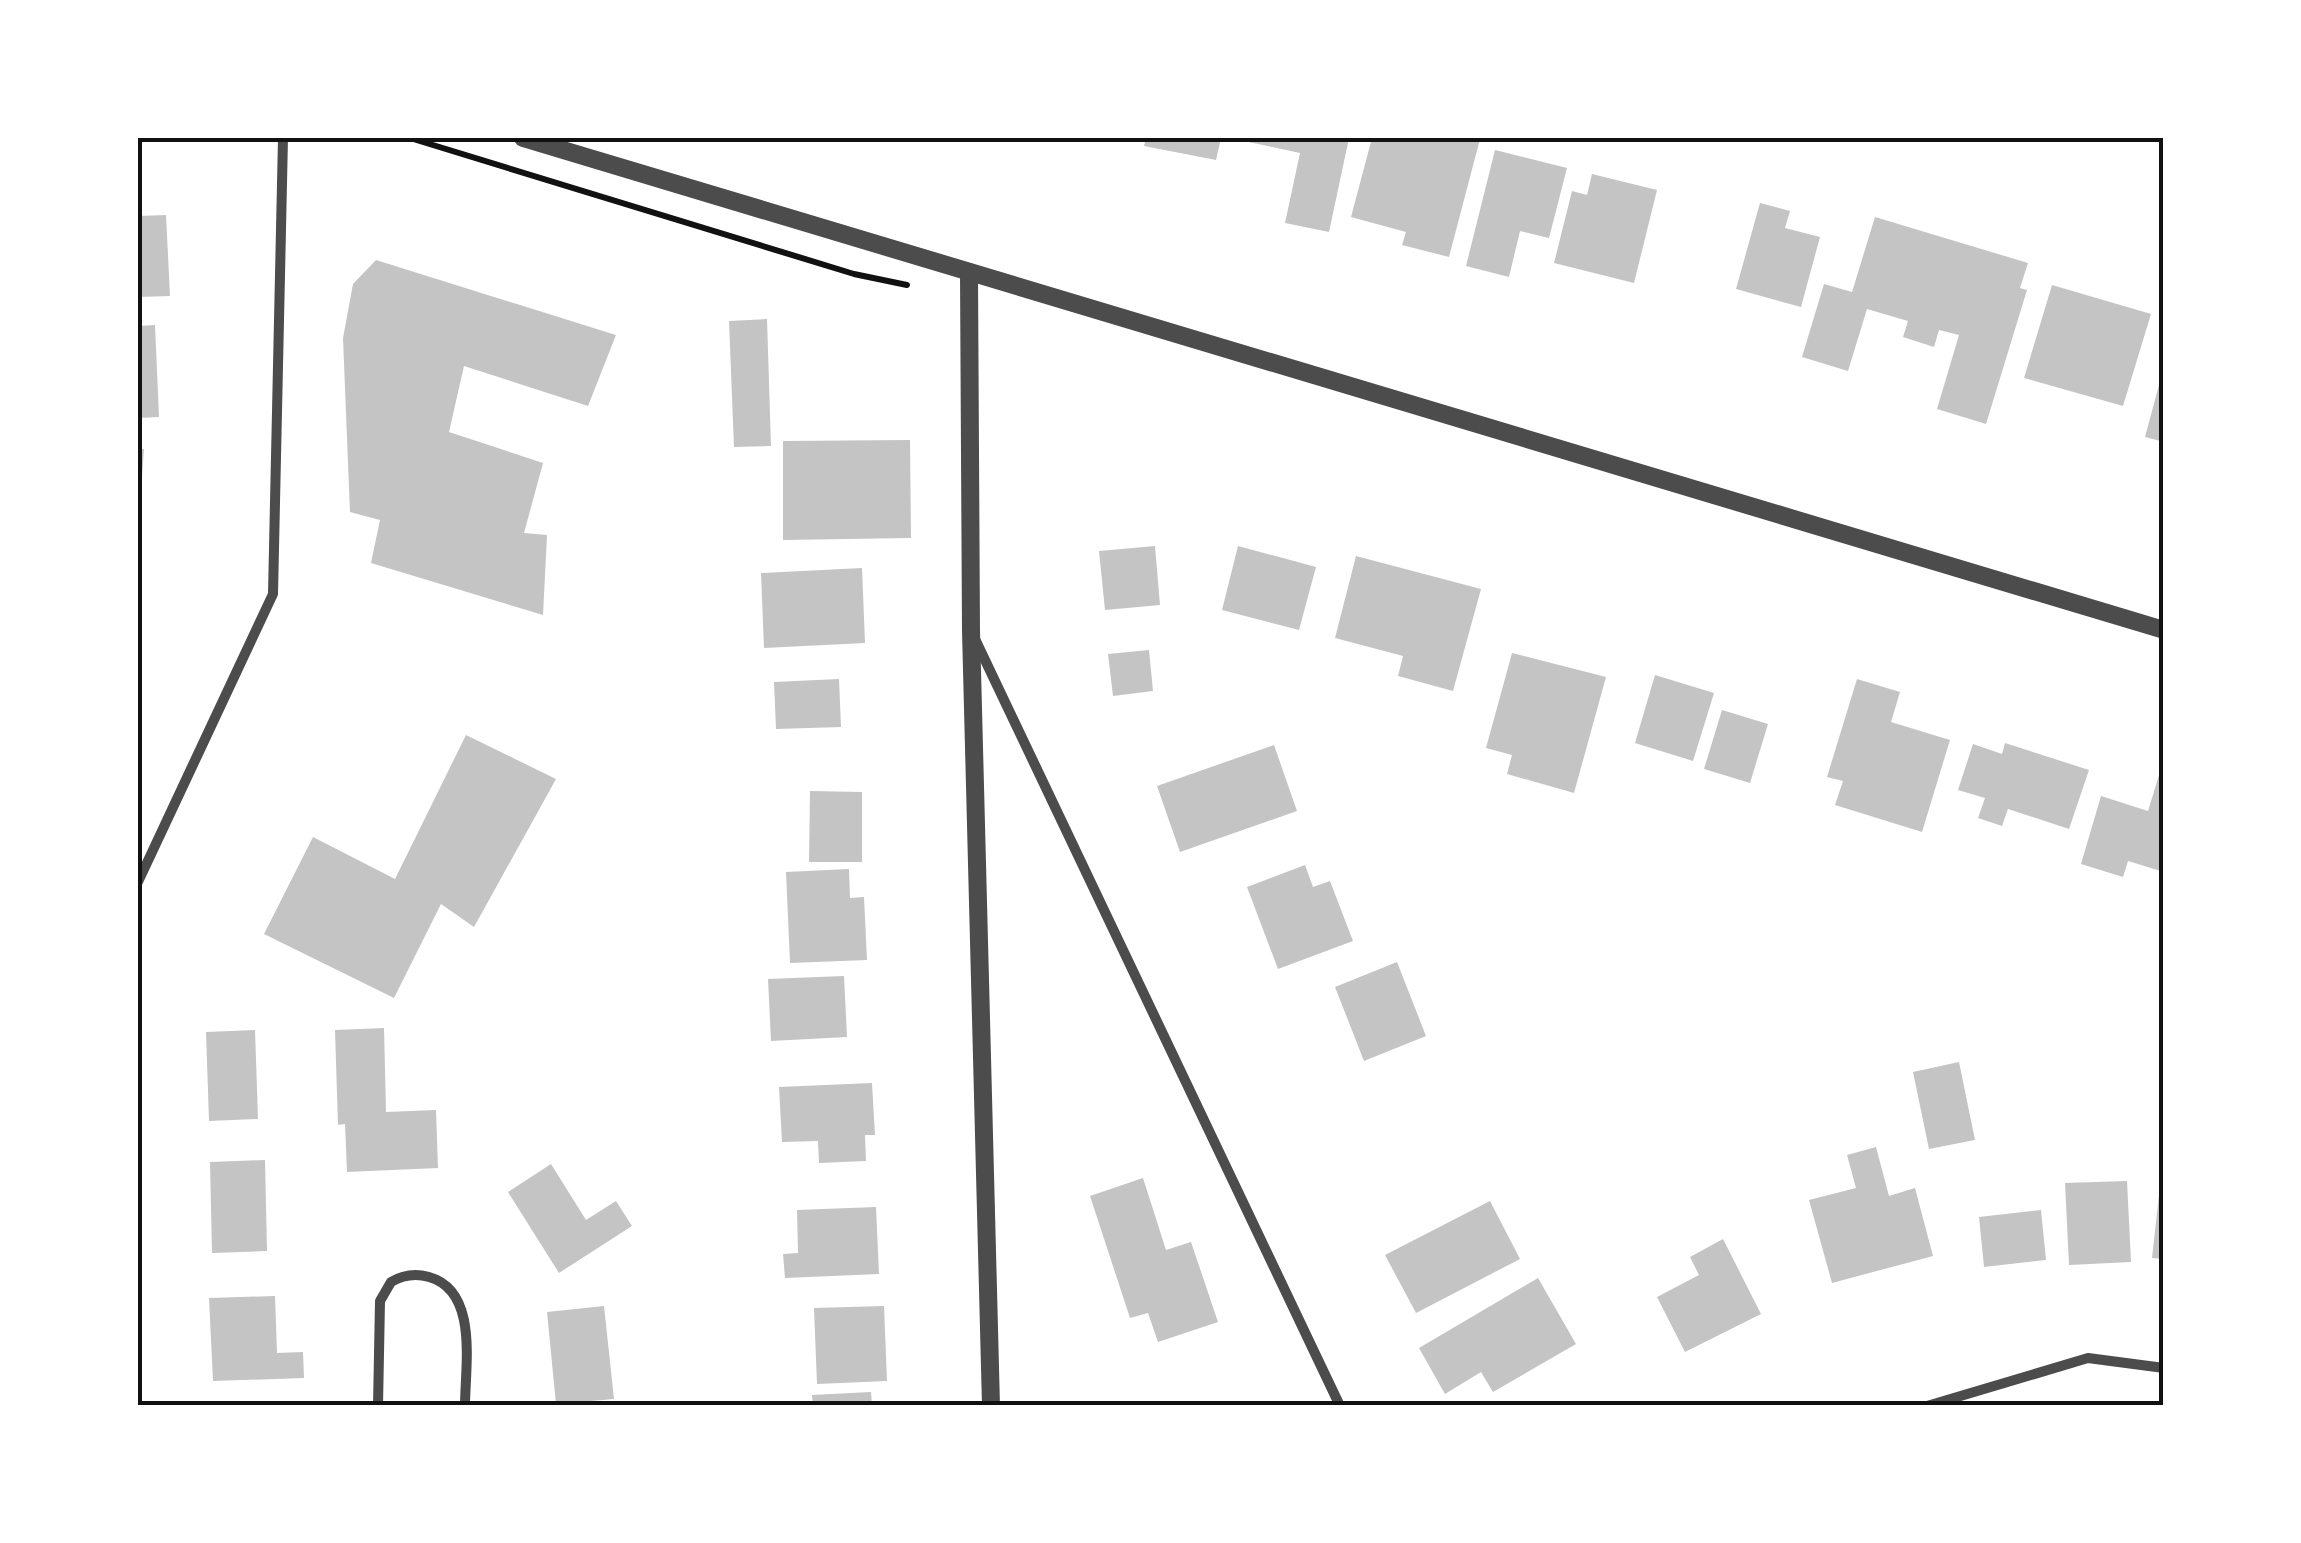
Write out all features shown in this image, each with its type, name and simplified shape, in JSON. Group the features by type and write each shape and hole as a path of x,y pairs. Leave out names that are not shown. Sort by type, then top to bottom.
{"street":[{"path":"138,882 273,594 283,138"},
{"path":"522,138 2164,630"},
{"path":"970,272 971,630 991,1406"},
{"path":"971,630 1340,1406"},
{"path":"378,1406 380,1301 390,1282 414,1274 444,1282 461,1307 465,1406"},
{"path":"1927,1406 2088,1358 2164,1368"}],"path":[{"path":"410,138 854,274 924,289"}],"building":[{"path":"1146,138 1221,138 1216,160 1144,146"},
{"path":"1349,138 1329,232 1285,223 1300,153 1244,141"},
{"path":"1372,138 1480,139 1449,257 1402,245 1406,232 1351,217"},
{"path":"1495,150 1567,168 1549,238 1520,231 1509,277 1466,266"},
{"path":"1592,174 1657,190 1634,283 1554,263 1572,191 1587,195"},
{"path":"1760,203 1790,211 1785,228 1820,237 1801,307 1736,289"},
{"path":"166,215 170,296 138,297 138,216"},
{"path":"1875,217 2028,263 2020,288 2027,290 1986,424 1937,409 1959,335 1939,330 1934,347 1903,337 1908,321 1867,309 1848,371 1802,357 1824,284 1852,292"},
{"path":"376,260 616,335 588,406 464,366 449,432 543,463 524,533 547,535 543,615 371,563 380,520 350,512 343,338 353,284"},
{"path":"2052,285 2151,314 2123,406 2024,378"},
{"path":"767,319 771,446 734,447 729,321"},
{"path":"155,325 159,417 138,418 138,326"},
{"path":"2164,374 2164,442 2145,437"},
{"path":"910,440 911,538 783,540 783,441"},
{"path":"138,449 144,449 140,504 138,503"},
{"path":"1155,546 1160,605 1105,610 1099,551"},
{"path":"1238,546 1316,567 1299,630 1222,610"},
{"path":"1356,556 1481,589 1453,691 1398,676 1403,656 1335,638"},
{"path":"862,568 865,643 764,648 761,573"},
{"path":"1149,650 1153,691 1113,696 1108,654"},
{"path":"1512,653 1606,677 1574,793 1507,774 1512,755 1486,748"},
{"path":"1655,675 1714,693 1693,761 1635,743"},
{"path":"839,679 841,727 776,729 774,682"},
{"path":"1857,679 1900,692 1891,722 1950,740 1922,832 1835,805 1843,781 1827,777"},
{"path":"1722,710 1768,724 1750,783 1704,769"},
{"path":"466,735 556,779 474,927 441,904 394,998 264,934 313,837 395,879"},
{"path":"2005,743 2089,770 2069,829 2008,809 2002,826 1978,818 1985,798 1958,790 1973,744 2002,754"},
{"path":"1274,745 1297,811 1180,852 1157,786"},
{"path":"2160,772 2164,872 2128,861 2123,877 2081,864 2101,796 2148,811"},
{"path":"810,791 862,792 862,862 809,862"},
{"path":"1305,865 1313,887 1330,881 1353,941 1278,969 1247,887"},
{"path":"849,869 850,898 864,897 867,960 790,963 786,872"},
{"path":"1397,962 1426,1036 1364,1061 1335,987"},
{"path":"844,976 847,1037 771,1041 768,979"},
{"path":"384,1028 386,1112 436,1110 438,1168 347,1172 345,1124 338,1125 335,1030"},
{"path":"255,1030 258,1119 209,1121 206,1032"},
{"path":"1959,1062 1975,1140 1929,1149 1913,1072"},
{"path":"872,1083 875,1135 865,1135 866,1161 819,1163 818,1141 782,1142 779,1087"},
{"path":"1876,1147 1889,1196 1915,1188 1933,1256 1832,1283 1809,1200 1856,1188 1847,1155"},
{"path":"265,1160 267,1251 212,1253 210,1162"},
{"path":"551,1164 586,1220 616,1201 632,1226 559,1273 508,1192"},
{"path":"2161,1177 2164,1178 2164,1259 2152,1258"},
{"path":"1143,1178 1166,1250 1191,1242 1218,1322 1158,1342 1148,1313 1130,1318 1090,1196"},
{"path":"2127,1181 2131,1262 2069,1265 2065,1183"},
{"path":"1490,1201 1520,1259 1416,1313 1385,1255"},
{"path":"876,1207 879,1274 785,1278 783,1254 798,1253 797,1210"},
{"path":"2041,1210 2046,1260 1984,1267 1979,1217"},
{"path":"1723,1239 1761,1314 1685,1352 1657,1297 1699,1275 1690,1257"},
{"path":"1538,1278 1576,1344 1493,1392 1481,1372 1445,1394 1419,1348"},
{"path":"275,1296 277,1353 303,1352 304,1378 213,1381 209,1298"},
{"path":"604,1306 614,1399 556,1404 547,1312"},
{"path":"884,1306 887,1381 817,1384 814,1308"},
{"path":"871,1392 872,1406 813,1406 812,1395"}]}
